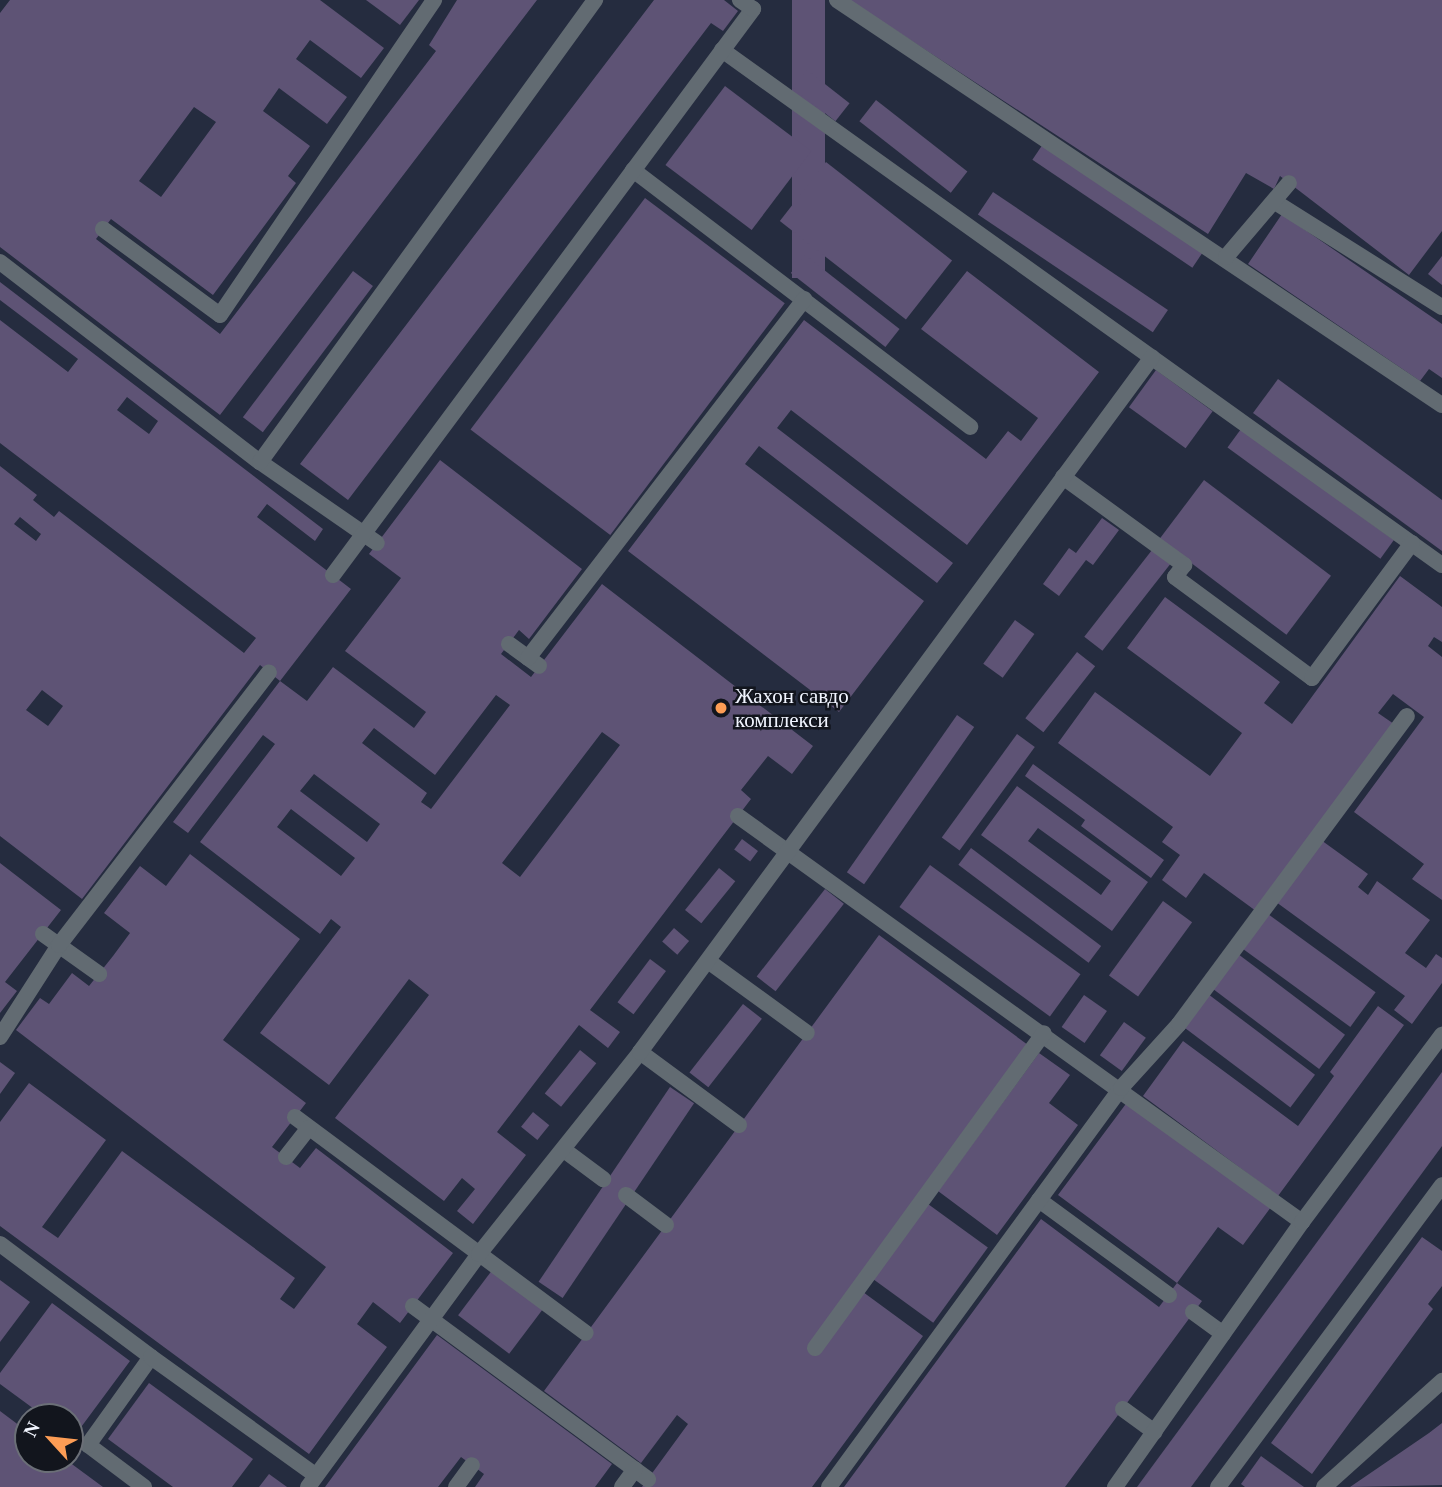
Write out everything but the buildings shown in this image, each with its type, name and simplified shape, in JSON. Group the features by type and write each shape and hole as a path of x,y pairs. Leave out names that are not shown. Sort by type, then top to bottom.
{"lane":[{"path":"103,229 220,315 434,0"},
{"path":"260,462 595,0"},
{"path":"334,575 371,539 633,170 753,9 740,0"},
{"path":"837,0 1226,257 1442,405"},
{"path":"722,50 1442,565"},
{"path":"633,170 970,427"},
{"path":"1226,257 1289,183"},
{"path":"1275,202 1373,254 1442,307"},
{"path":"0,262 260,462 371,539"},
{"path":"509,643 533,662 804,299"},
{"path":"0,1244 311,1481 479,1254 640,1052 1152,357"},
{"path":"1063,477 1184,565 1175,577 1312,678 1412,543"},
{"path":"0,1037 59,945 269,672"},
{"path":"829,1487 903,1396 975,1298 1039,1200 1121,1088 1179,1024 1407,716"},
{"path":"738,816 790,850 1121,1088 1302,1222"},
{"path":"43,934 99,974"},
{"path":"708,961 807,1033"},
{"path":"817,1340 1044,1034"},
{"path":"1115,1487 1302,1222 1442,1035"},
{"path":"640,1052 739,1125"},
{"path":"295,1117 586,1334"},
{"path":"286,1157 309,1128"},
{"path":"564,1150 603,1179"},
{"path":"1218,1487 1442,1185"},
{"path":"626,1195 666,1224"},
{"path":"1039,1200 1169,1294"},
{"path":"413,1306 524,1393 642,1474 622,1487"},
{"path":"1193,1312 1223,1334"},
{"path":"144,1487 88,1445 151,1357"},
{"path":"1324,1487 1442,1381"},
{"path":"1123,1409 1154,1432"},
{"path":"456,1487 472,1465"}],"place":[{"name":"Жахон савдо комплекси","path":"721,708"}]}
